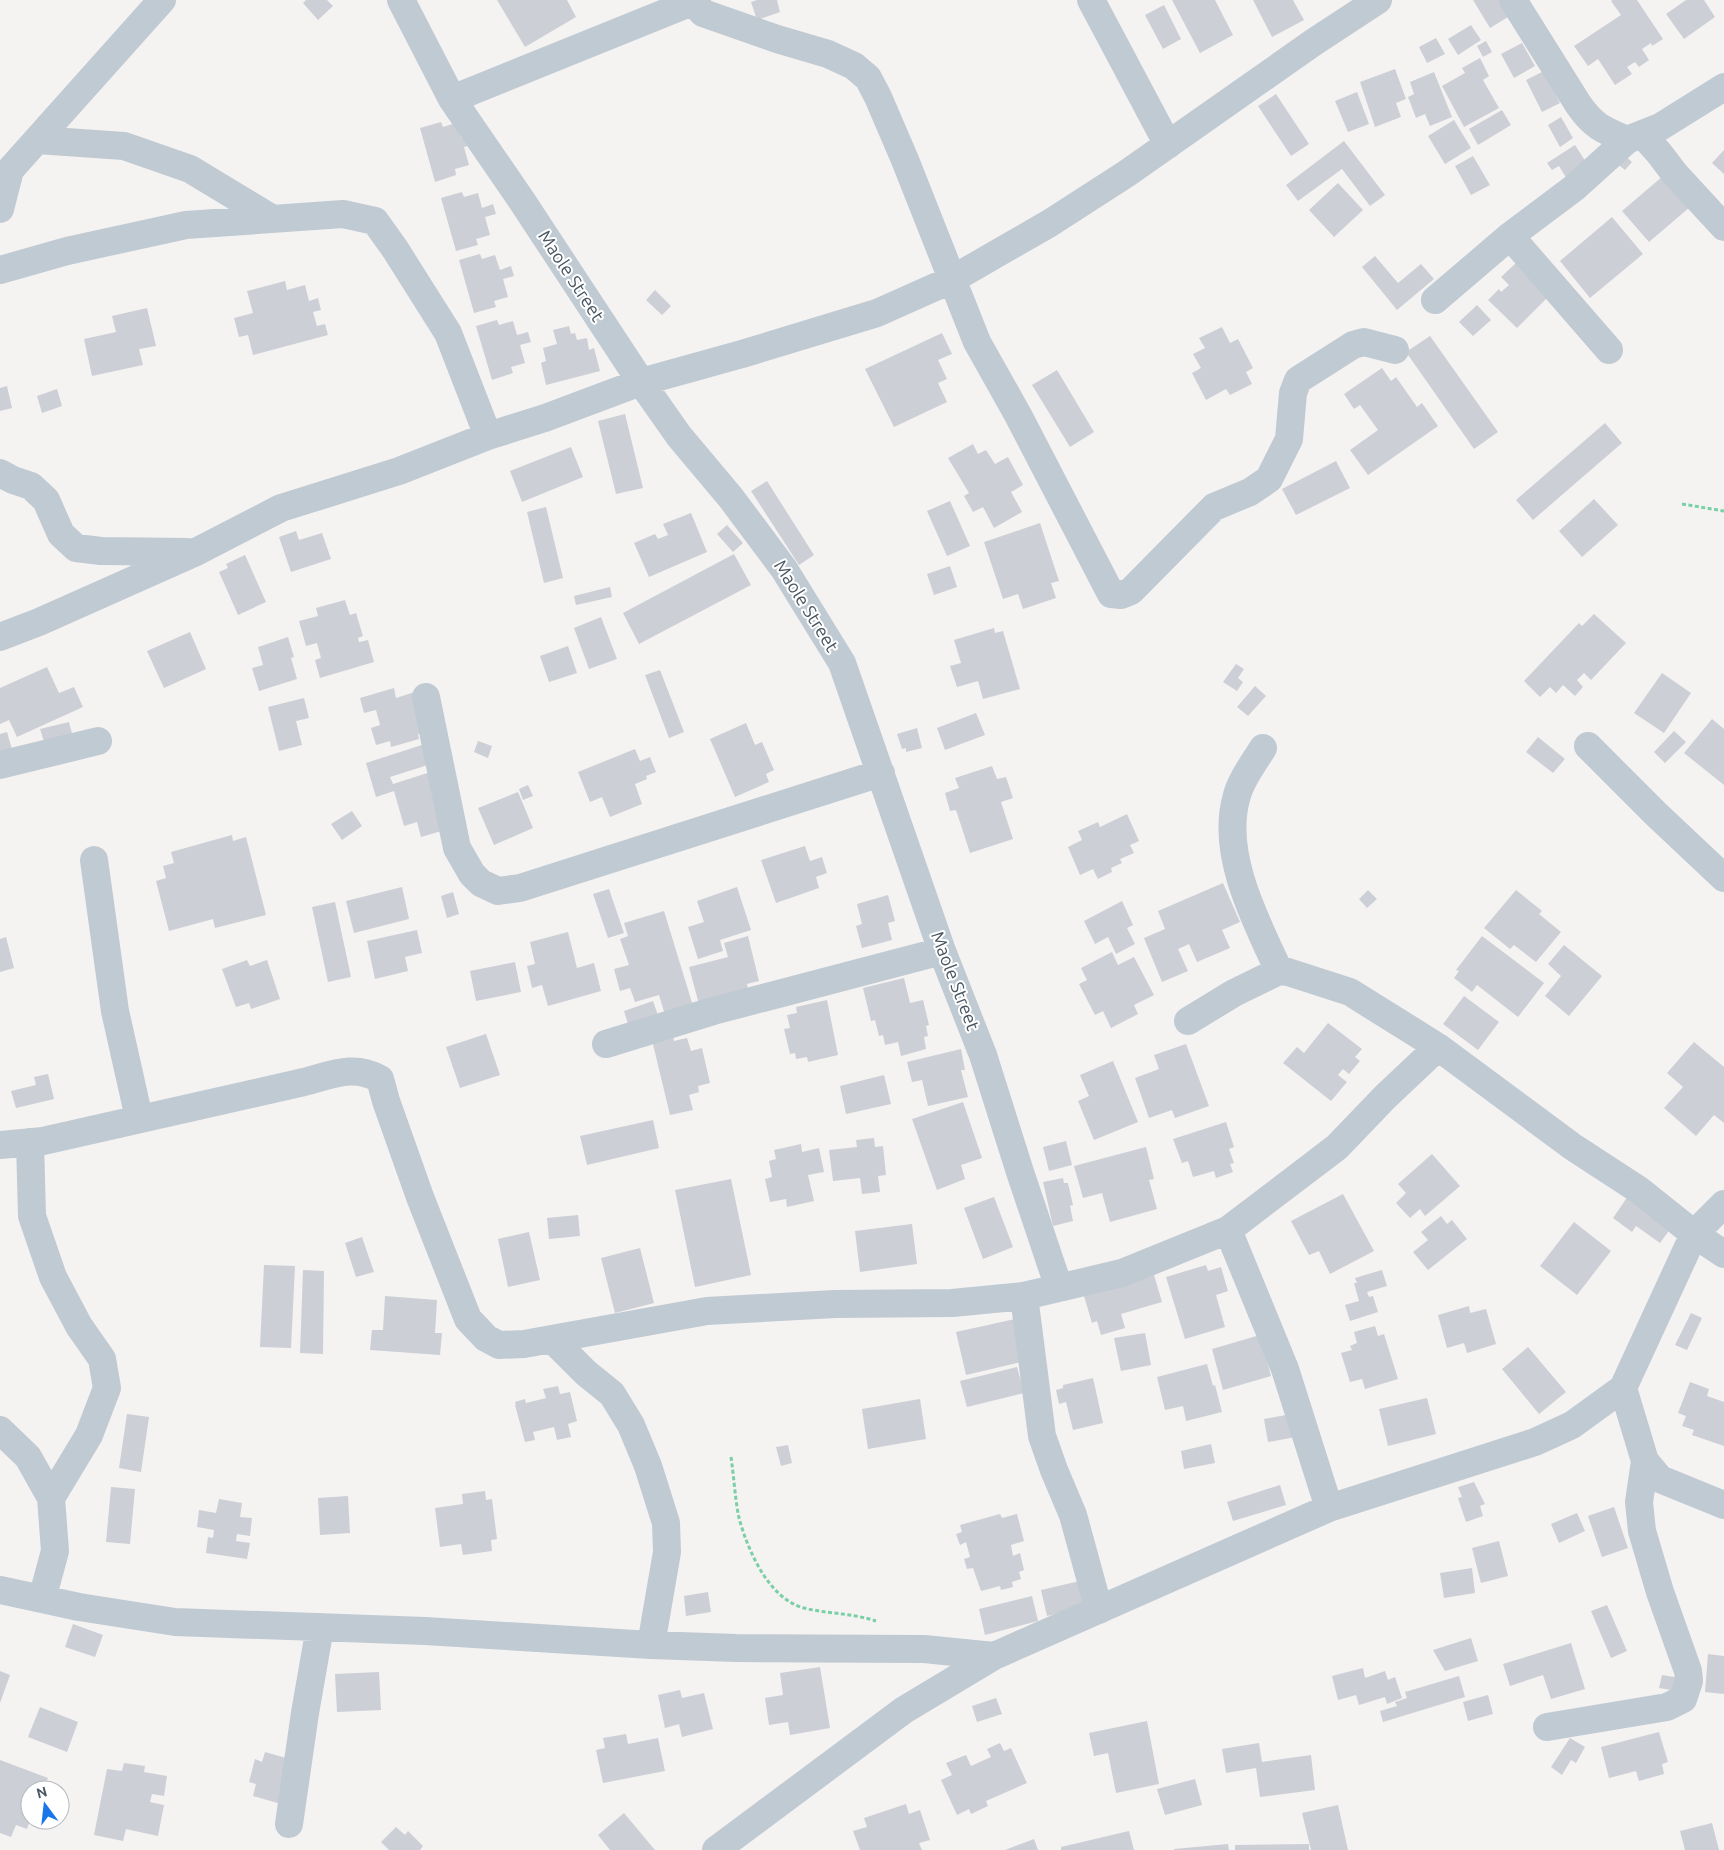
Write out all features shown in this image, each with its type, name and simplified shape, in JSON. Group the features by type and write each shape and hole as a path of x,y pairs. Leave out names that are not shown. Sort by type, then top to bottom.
{"street":[{"path":"0,209 5,162 37,140 162,0"},
{"name":"Maole Street","path":"401,0 452,99 522,201 640,382 679,436 731,498 784,569 842,663 942,951 983,1055 1059,1288"},
{"path":"1091,0 1168,144"},
{"path":"0,637 39,622 194,553 281,508 399,471 488,436 545,418 640,382 742,354 877,313 951,280 1050,223 1126,174 1314,42 1378,0"},
{"path":"1513,0 1589,120 1604,131 1635,137 1660,153 1675,174 1724,227"},
{"path":"452,99 693,1 704,13 777,39 828,54 854,66 868,78 878,97 977,342 1018,415 1111,594 1131,591 1214,507 1250,492 1269,479 1289,439 1293,393 1298,380 1358,343 1364,342 1394,350"},
{"path":"1435,300 1510,236 1574,188 1635,137 1660,127 1724,87"},
{"path":"37,140 124,146 190,169 271,218"},
{"path":"0,270 67,251 186,225 343,214 375,221 448,333 488,436"},
{"path":"1510,236 1609,350"},
{"path":"0,473 31,486 46,500 60,534 76,548 101,551 194,553"},
{"path":"426,697 457,848 476,879 498,891 520,888 881,773"},
{"path":"0,765 98,741"},
{"path":"1588,746 1724,878"},
{"path":"1263,748 1236,798 1231,827 1234,851 1243,884 1279,971"},
{"path":"94,860 116,1011 139,1118"},
{"path":"606,1044 713,1011 942,951"},
{"path":"1188,1021 1234,993 1279,971 1288,972 1350,992 1438,1047 1573,1147 1639,1190 1694,1234 1724,1254"},
{"path":"0,1145 43,1141 295,1084 348,1070 368,1072 380,1079 420,1197 468,1319 486,1338 499,1345 524,1344 707,1311 834,1304 952,1303 1024,1296 1122,1273 1228,1230 1337,1147 1385,1097 1438,1047"},
{"path":"30,1142 32,1216 53,1277 79,1326 102,1359 107,1388 89,1435 51,1498"},
{"path":"716,1850 904,1710 994,1656 1329,1508 1535,1442 1572,1425 1624,1388 1694,1234 1724,1204"},
{"path":"1228,1230 1285,1369 1329,1508"},
{"path":"1024,1296 1042,1436 1073,1515 1099,1610"},
{"path":"552,1339 586,1373 612,1394 631,1425 648,1466 666,1523 668,1552 651,1645"},
{"path":"1624,1388 1645,1461 1660,1479 1724,1505"},
{"path":"0,1430 28,1457 51,1498 55,1551 42,1599"},
{"path":"1547,1727 1667,1707 1683,1699 1689,1681 1688,1671 1660,1592 1642,1532 1639,1502 1645,1461"},
{"path":"0,1590 79,1607 175,1622 425,1631 651,1645 736,1648 924,1649 994,1656"},
{"path":"289,1824 320,1627"}],"path":[{"path":"1682,504 1724,511"},
{"path":"731,1457 739,1518 751,1552 770,1584 787,1602 804,1608 860,1616 882,1623"}],"building":[{"path":"306,0 327,0 333,6 318,20 303,3"},
{"path":"497,0 567,0 576,17 525,47"},
{"path":"757,0 777,0 780,12 757,20 751,2"},
{"path":"1172,0 1215,0 1233,35 1200,53"},
{"path":"1253,0 1293,0 1304,20 1272,37"},
{"path":"1473,0 1504,0 1513,14 1490,28"},
{"path":"1637,0 1663,39 1652,46 1651,43 1642,49 1649,60 1639,67 1635,62 1627,67 1632,74 1615,85 1598,59 1588,66 1574,46 1621,15 1611,1"},
{"path":"1686,0 1704,0 1715,17 1684,39 1666,14"},
{"path":"1164,5 1181,39 1163,49 1145,15"},
{"path":"1471,25 1481,40 1458,55 1448,39"},
{"path":"1436,38 1445,54 1427,63 1419,47"},
{"path":"1486,41 1492,52 1483,57 1477,46"},
{"path":"1522,43 1535,66 1514,78 1501,54"},
{"path":"1480,58 1489,76 1483,80 1499,108 1464,127 1442,86 1465,73 1462,68"},
{"path":"1395,69 1406,99 1396,103 1401,117 1375,127 1360,82"},
{"path":"1544,71 1560,103 1542,112 1526,80"},
{"path":"1434,72 1452,117 1430,126 1425,114 1416,118 1408,97 1414,94 1410,82"},
{"path":"1357,92 1369,124 1348,132 1335,101"},
{"path":"1276,94 1309,144 1291,156 1258,106"},
{"path":"1502,110 1511,125 1478,145 1469,129"},
{"path":"1561,117 1573,138 1560,147 1548,125"},
{"path":"1454,120 1471,148 1445,164 1428,136"},
{"path":"441,122 443,127 456,123 461,138 472,134 475,144 464,147 469,165 455,169 456,175 435,182 420,128"},
{"path":"1344,141 1385,195 1370,206 1342,169 1298,201 1286,185"},
{"path":"1575,145 1588,165 1567,179 1559,166 1552,170 1547,163"},
{"path":"1724,150 1724,174 1712,163"},
{"path":"1622,153 1632,162 1625,170 1615,162"},
{"path":"1473,156 1490,185 1471,195 1455,166"},
{"path":"1663,176 1690,207 1649,242 1622,211"},
{"path":"1338,183 1363,210 1334,237 1309,210"},
{"path":"462,192 464,197 478,193 482,208 493,204 496,214 485,217 490,235 476,239 478,245 456,251 441,198"},
{"path":"1612,217 1643,254 1590,298 1560,261"},
{"path":"480,254 482,259 495,255 500,270 511,266 514,276 503,279 508,297 494,301 496,307 474,313 459,260"},
{"path":"1375,256 1398,283 1421,264 1434,279 1397,310 1362,267"},
{"path":"1517,262 1550,295 1517,328 1488,300 1499,289 1501,292 1509,285 1501,277"},
{"path":"285,281 287,290 305,285 309,301 318,298 321,310 313,312 317,326 325,324 328,335 253,355 248,335 239,337 234,318 253,313 247,291"},
{"path":"655,290 671,306 662,315 646,300"},
{"path":"1477,305 1491,320 1473,336 1459,322"},
{"path":"147,308 156,346 139,349 143,365 92,376 84,339 116,332 112,316"},
{"path":"497,320 499,325 513,321 517,335 528,332 531,342 520,345 525,363 511,367 513,373 492,380 476,326"},
{"path":"569,326 571,334 575,333 577,340 587,338 589,350 594,348 600,371 546,385 541,363 546,361 543,348 557,344 553,330"},
{"path":"1222,327 1230,343 1238,339 1253,368 1246,372 1252,384 1230,395 1226,389 1206,400 1192,373 1201,368 1193,354 1205,348 1199,338"},
{"path":"942,333 952,354 938,360 947,379 938,383 947,402 894,427 865,369"},
{"path":"1430,336 1498,432 1474,449 1406,352"},
{"path":"1382,368 1391,381 1396,377 1417,407 1422,403 1438,426 1368,475 1350,450 1378,430 1360,405 1354,409 1344,394"},
{"path":"1057,370 1094,432 1070,447 1032,385"},
{"path":"7,386 12,408 0,411 0,388"},
{"path":"57,389 62,406 42,413 37,396"},
{"path":"625,414 643,488 616,494 598,421"},
{"path":"1605,423 1622,443 1533,520 1516,500"},
{"path":"973,444 978,454 986,450 995,464 1008,457 1023,485 1011,492 1022,512 994,528 983,507 973,512 964,496 969,493 948,458"},
{"path":"571,447 583,477 522,502 510,471"},
{"path":"1336,461 1350,488 1296,515 1282,489"},
{"path":"767,481 814,555 799,565 751,491"},
{"path":"1594,499 1618,525 1582,557 1559,531"},
{"path":"950,501 970,546 947,556 927,511"},
{"path":"546,507 563,578 544,583 527,512"},
{"path":"691,513 707,552 649,577 634,543 655,534 658,539 668,535 663,524"},
{"path":"1040,523 1059,581 1051,583 1056,598 1023,609 1018,594 1003,599 984,542"},
{"path":"727,525 743,543 733,552 717,534"},
{"path":"296,531 299,540 322,533 331,559 291,572 279,537"},
{"path":"734,554 751,585 639,644 623,613"},
{"path":"245,555 266,602 238,615 219,572 228,568 226,564"},
{"path":"950,566 957,587 934,595 927,574"},
{"path":"610,587 612,597 576,605 574,596"},
{"path":"345,600 350,615 356,613 363,636 358,638 359,642 368,640 374,662 320,678 315,660 321,658 317,643 306,646 299,621 318,616 316,608"},
{"path":"1594,614 1626,643 1591,680 1584,673 1577,680 1583,687 1575,696 1563,685 1556,693 1550,687 1540,697 1524,681 1579,623 1582,626"},
{"path":"601,617 617,659 589,669 574,628"},
{"path":"994,628 995,633 1003,631 1020,689 983,699 978,681 957,687 950,666 961,663 954,640"},
{"path":"190,632 206,669 164,688 147,651"},
{"path":"288,637 294,657 291,658 297,679 259,691 252,668 263,665 258,647"},
{"path":"568,646 577,673 549,682 540,656"},
{"path":"1236,664 1244,669 1238,678 1243,682 1237,691 1223,682"},
{"path":"47,667 59,693 74,687 83,707 17,737 9,720 0,724 0,688"},
{"path":"660,670 684,732 669,738 645,675"},
{"path":"1662,673 1691,693 1664,733 1634,713"},
{"path":"1255,686 1266,696 1248,716 1237,707"},
{"path":"394,688 396,698 418,691 429,731 418,734 419,739 391,747 390,741 376,745 371,728 380,725 376,710 364,713 360,698"},
{"path":"304,698 309,718 296,721 302,745 279,751 268,707"},
{"path":"976,713 985,735 945,750 937,728"},
{"path":"1712,719 1724,729 1724,785 1684,753"},
{"path":"69,722 74,741 46,748 40,729"},
{"path":"746,723 755,745 762,742 774,770 766,774 769,782 735,797 710,739"},
{"path":"917,728 922,748 906,752 906,748 902,749 897,734"},
{"path":"1674,731 1686,742 1665,763 1654,752"},
{"path":"7,732 13,753 0,757 0,734"},
{"path":"1538,737 1565,759 1553,773 1526,752"},
{"path":"478,741 492,746 488,758 474,752"},
{"path":"428,743 434,763 390,777 393,784 437,770 445,830 421,837 417,822 404,826 394,791 376,797 366,763"},
{"path":"635,749 640,761 650,757 656,772 646,776 647,779 635,784 642,804 610,817 602,797 590,802 578,772"},
{"path":"992,766 997,779 1006,777 1013,798 1001,802 1013,839 970,853 956,810 950,811 945,793 959,788 955,778"},
{"path":"528,785 533,796 523,800 519,789"},
{"path":"518,792 533,828 494,845 478,808"},
{"path":"352,811 362,826 342,840 331,824"},
{"path":"1127,814 1139,841 1130,845 1134,853 1120,859 1122,863 1111,868 1112,872 1098,879 1093,869 1080,875 1068,847 1082,840 1078,831 1098,822 1100,827"},
{"path":"232,835 233,841 246,837 266,915 215,928 213,919 169,931 156,881 166,878 163,866 174,863 171,852"},
{"path":"805,846 810,861 822,857 827,873 816,877 819,888 776,903 761,860"},
{"path":"1223,883 1240,922 1222,930 1230,948 1197,962 1189,944 1178,949 1188,971 1162,982 1144,938 1165,929 1158,911"},
{"path":"402,887 409,919 354,933 346,901"},
{"path":"737,887 751,930 720,940 723,951 698,959 688,927 704,922 697,901"},
{"path":"609,889 624,933 608,938 593,894"},
{"path":"1368,890 1377,899 1367,908 1359,899"},
{"path":"1516,890 1542,911 1539,914 1561,932 1536,962 1514,945 1510,949 1484,928"},
{"path":"453,892 459,914 447,918 441,896"},
{"path":"888,895 895,921 888,923 892,940 862,948 856,926 862,924 857,904"},
{"path":"1122,901 1133,925 1127,928 1135,944 1116,954 1108,937 1095,944 1084,921"},
{"path":"335,902 351,977 328,982 312,907"},
{"path":"664,911 693,1006 665,1015 659,995 635,1002 630,988 620,991 614,969 629,965 620,939 628,936 624,923"},
{"path":"417,930 422,953 405,957 408,971 375,979 367,941"},
{"path":"568,932 577,968 594,963 601,991 548,1006 542,985 532,988 527,966 535,964 530,942"},
{"path":"748,936 759,981 747,984 749,994 700,1008 689,967 728,957 724,943"},
{"path":"1482,936 1544,983 1518,1017 1477,985 1472,992 1454,978 1459,971 1456,970"},
{"path":"6,937 14,968 0,972 0,939"},
{"path":"1564,945 1602,976 1569,1016 1545,996 1561,976 1548,964"},
{"path":"1112,952 1118,965 1134,957 1154,995 1134,1005 1138,1014 1111,1028 1103,1011 1095,1015 1079,984 1087,980 1081,968"},
{"path":"247,960 250,966 267,960 280,999 251,1009 249,1003 236,1007 222,969"},
{"path":"515,962 521,992 476,1001 470,971"},
{"path":"904,978 910,1003 923,1000 929,1025 926,1026 928,1036 924,1037 926,1049 901,1056 898,1042 885,1045 883,1035 879,1036 875,1020 871,1021 863,988"},
{"path":"1464,996 1499,1022 1478,1050 1443,1024"},
{"path":"827,1000 838,1055 808,1062 807,1057 796,1059 795,1053 790,1054 784,1029 790,1028 787,1015 797,1013 796,1007"},
{"path":"653,1001 660,1021 630,1031 624,1011"},
{"path":"1328,1023 1362,1049 1355,1057 1360,1061 1349,1074 1343,1069 1338,1075 1347,1082 1331,1101 1283,1063 1297,1047 1304,1053"},
{"path":"672,1031 674,1041 687,1038 691,1051 702,1048 710,1083 698,1086 699,1092 689,1095 693,1110 670,1115 651,1036"},
{"path":"486,1034 500,1075 460,1088 446,1047"},
{"path":"1694,1042 1724,1067 1724,1123 1714,1115 1696,1136 1664,1108 1683,1087 1667,1073"},
{"path":"1186,1044 1209,1106 1175,1118 1172,1110 1149,1118 1135,1078 1159,1069 1154,1055"},
{"path":"961,1049 965,1070 961,1070 968,1097 928,1106 922,1080 912,1082 907,1062"},
{"path":"1113,1061 1138,1122 1094,1140 1078,1101 1089,1096 1080,1075"},
{"path":"48,1074 54,1099 16,1108 11,1091 36,1085 34,1077"},
{"path":"884,1075 891,1104 846,1114 840,1086"},
{"path":"963,1102 982,1158 961,1165 965,1179 937,1190 912,1119"},
{"path":"653,1120 659,1148 587,1165 580,1136"},
{"path":"1226,1122 1234,1147 1229,1149 1234,1163 1230,1164 1233,1172 1216,1178 1214,1171 1193,1177 1188,1161 1182,1163 1173,1139"},
{"path":"874,1138 875,1147 883,1146 886,1175 878,1176 880,1192 862,1194 860,1178 833,1181 829,1150 857,1147 856,1140"},
{"path":"1066,1141 1072,1165 1049,1171 1043,1147"},
{"path":"801,1144 802,1152 819,1148 824,1172 808,1175 814,1201 787,1207 786,1199 770,1202 765,1179 772,1177 769,1161 776,1159 774,1150"},
{"path":"1146,1147 1154,1179 1149,1180 1157,1209 1110,1222 1102,1193 1083,1198 1074,1166"},
{"path":"1432,1154 1460,1186 1425,1216 1420,1209 1410,1218 1396,1203 1406,1193 1398,1184"},
{"path":"1063,1178 1064,1183 1068,1183 1073,1205 1070,1206 1073,1221 1053,1226 1043,1182"},
{"path":"731,1179 751,1275 695,1287 675,1190"},
{"path":"1343,1194 1374,1251 1330,1274 1319,1251 1309,1255 1291,1221"},
{"path":"1628,1196 1671,1228 1660,1243 1636,1226 1632,1232 1613,1218"},
{"path":"994,1197 1013,1247 983,1259 964,1208"},
{"path":"578,1215 580,1236 549,1239 547,1218"},
{"path":"1441,1216 1447,1224 1452,1220 1467,1239 1428,1270 1413,1252 1428,1240 1421,1232"},
{"path":"1574,1222 1611,1251 1577,1295 1540,1266"},
{"path":"912,1224 917,1264 860,1272 855,1231"},
{"path":"529,1232 540,1280 508,1287 498,1239"},
{"path":"362,1237 374,1272 356,1277 345,1243"},
{"path":"640,1248 654,1303 615,1313 601,1258"},
{"path":"264,1265 295,1266 291,1348 260,1347"},
{"path":"1206,1265 1208,1271 1221,1267 1228,1291 1216,1295 1225,1327 1185,1339 1166,1277"},
{"path":"303,1270 324,1271 323,1354 300,1353"},
{"path":"1382,1270 1387,1286 1367,1292 1369,1297 1373,1296 1378,1312 1350,1321 1345,1305 1359,1301 1354,1283 1357,1283 1355,1278"},
{"path":"1154,1275 1162,1302 1121,1314 1125,1328 1101,1335 1097,1321 1092,1323 1084,1296"},
{"path":"385,1296 437,1300 435,1333 442,1333 440,1355 370,1350 372,1330 383,1330"},
{"path":"1469,1306 1470,1313 1486,1309 1496,1344 1467,1353 1464,1343 1447,1348 1438,1315"},
{"path":"1691,1313 1702,1318 1687,1350 1675,1345"},
{"path":"1015,1319 1025,1361 966,1375 956,1332"},
{"path":"1375,1326 1378,1336 1384,1334 1398,1379 1365,1389 1362,1379 1350,1382 1341,1353 1352,1350 1350,1346 1357,1343 1354,1332"},
{"path":"1145,1333 1151,1365 1121,1371 1114,1338"},
{"path":"1260,1335 1271,1376 1223,1390 1212,1349"},
{"path":"1528,1347 1566,1392 1539,1414 1502,1369"},
{"path":"1207,1364 1222,1412 1186,1421 1183,1406 1165,1410 1157,1377"},
{"path":"1017,1367 1024,1393 967,1407 960,1381"},
{"path":"1093,1378 1103,1423 1073,1430 1066,1402 1059,1404 1056,1390 1063,1388 1063,1385"},
{"path":"1690,1382 1709,1389 1707,1396 1724,1402 1724,1446 1692,1435 1694,1430 1682,1426 1686,1416 1678,1413"},
{"path":"558,1386 560,1394 570,1392 577,1421 568,1424 571,1437 557,1440 554,1427 533,1432 535,1440 525,1442 515,1402 525,1399 526,1403 546,1398 543,1389"},
{"path":"1427,1398 1436,1434 1388,1446 1379,1409"},
{"path":"920,1399 926,1439 868,1449 862,1409"},
{"path":"127,1414 149,1417 141,1472 119,1468"},
{"path":"1291,1414 1296,1437 1268,1442 1264,1419"},
{"path":"1211,1444 1215,1463 1184,1469 1181,1451"},
{"path":"788,1445 792,1463 781,1466 776,1447"},
{"path":"1474,1482 1485,1504 1480,1506 1483,1516 1466,1522 1458,1498 1462,1497 1458,1487"},
{"path":"1280,1485 1286,1505 1233,1521 1227,1502"},
{"path":"111,1487 135,1489 130,1544 106,1542"},
{"path":"485,1491 486,1500 492,1499 497,1539 491,1540 492,1551 463,1555 461,1544 440,1547 435,1508 463,1504 462,1494"},
{"path":"348,1496 350,1533 320,1535 318,1498"},
{"path":"219,1499 242,1503 240,1517 252,1518 250,1536 237,1534 236,1541 250,1543 247,1559 206,1553 208,1537 213,1538 214,1530 197,1527 199,1510 216,1513"},
{"path":"1614,1507 1628,1548 1602,1557 1588,1516"},
{"path":"1577,1513 1585,1531 1559,1543 1551,1524"},
{"path":"1000,1514 1002,1518 1017,1514 1024,1541 1011,1545 1013,1556 1020,1553 1024,1570 1019,1572 1021,1579 1012,1582 1013,1587 1001,1590 1000,1586 981,1591 973,1568 967,1569 964,1559 970,1557 966,1542 960,1545 956,1534 962,1532 960,1525"},
{"path":"1499,1541 1508,1576 1481,1583 1472,1548"},
{"path":"1472,1568 1475,1593 1444,1598 1440,1573"},
{"path":"1084,1580 1090,1606 1047,1616 1041,1590"},
{"path":"708,1592 711,1612 686,1616 684,1596"},
{"path":"1032,1596 1038,1621 985,1635 979,1609"},
{"path":"1607,1605 1627,1651 1611,1658 1591,1611"},
{"path":"73,1624 103,1635 95,1657 65,1647"},
{"path":"1471,1638 1478,1661 1445,1671 1433,1650"},
{"path":"1571,1643 1585,1689 1551,1699 1543,1675 1510,1686 1503,1664"},
{"path":"1708,1654 1724,1656 1724,1694 1705,1692"},
{"path":"820,1667 830,1728 790,1735 788,1722 769,1725 765,1698 783,1695 780,1673"},
{"path":"1363,1668 1365,1678 1385,1671 1388,1680 1395,1677 1402,1698 1387,1704 1385,1697 1359,1705 1356,1695 1338,1700 1332,1676"},
{"path":"0,1671 10,1675 0,1703"},
{"path":"379,1672 381,1710 337,1712 335,1674"},
{"path":"1662,1675 1680,1678 1677,1691 1659,1688"},
{"path":"1459,1676 1465,1697 1383,1722 1380,1711 1397,1706 1395,1702 1407,1698 1405,1692"},
{"path":"680,1690 682,1698 704,1693 713,1729 682,1737 679,1724 665,1728 658,1695"},
{"path":"1488,1695 1493,1714 1468,1721 1463,1702"},
{"path":"996,1698 1002,1714 977,1722 972,1706"},
{"path":"40,1707 78,1722 67,1752 28,1737"},
{"path":"1147,1721 1159,1784 1116,1793 1108,1753 1094,1756 1089,1733"},
{"path":"1659,1732 1668,1762 1662,1764 1664,1774 1639,1781 1636,1771 1609,1778 1601,1747"},
{"path":"626,1734 628,1744 658,1738 665,1771 603,1783 596,1750 605,1748 603,1738"},
{"path":"1570,1738 1585,1747 1576,1763 1571,1760 1562,1775 1551,1767"},
{"path":"1000,1743 1004,1751 1011,1748 1027,1783 986,1801 988,1806 971,1814 969,1809 957,1815 941,1780 952,1775 946,1763 966,1755 971,1766 991,1757 987,1749"},
{"path":"1259,1743 1262,1762 1311,1755 1315,1790 1260,1797 1256,1768 1226,1773 1222,1749"},
{"path":"265,1752 293,1760 281,1804 253,1796 256,1784 249,1782 255,1759 262,1762"},
{"path":"0,1760 48,1778 47,1780 20,1780 20,1826 16,1825 11,1837 0,1833"},
{"path":"124,1763 145,1766 144,1772 167,1776 164,1796 152,1794 150,1802 164,1805 158,1836 126,1829 123,1841 94,1835 107,1769 122,1771"},
{"path":"1195,1779 1202,1805 1165,1815 1157,1789"},
{"path":"906,1804 909,1814 920,1810 930,1840 919,1843 922,1850 860,1850 853,1831 867,1827 864,1818"},
{"path":"1338,1805 1348,1850 1311,1850 1302,1813"},
{"path":"624,1813 655,1850 610,1850 598,1835"},
{"path":"1712,1823 1719,1850 1685,1850 1680,1831"},
{"path":"396,1827 405,1835 408,1831 423,1846 420,1850 389,1850 381,1842"},
{"path":"1129,1831 1134,1850 1061,1850 1061,1847"},
{"path":"1034,1839 1038,1850 1005,1850"},
{"path":"1228,1844 1229,1850 1174,1850 1174,1849"},
{"path":"1309,1844 1309,1850 1235,1850 1235,1845"}]}
